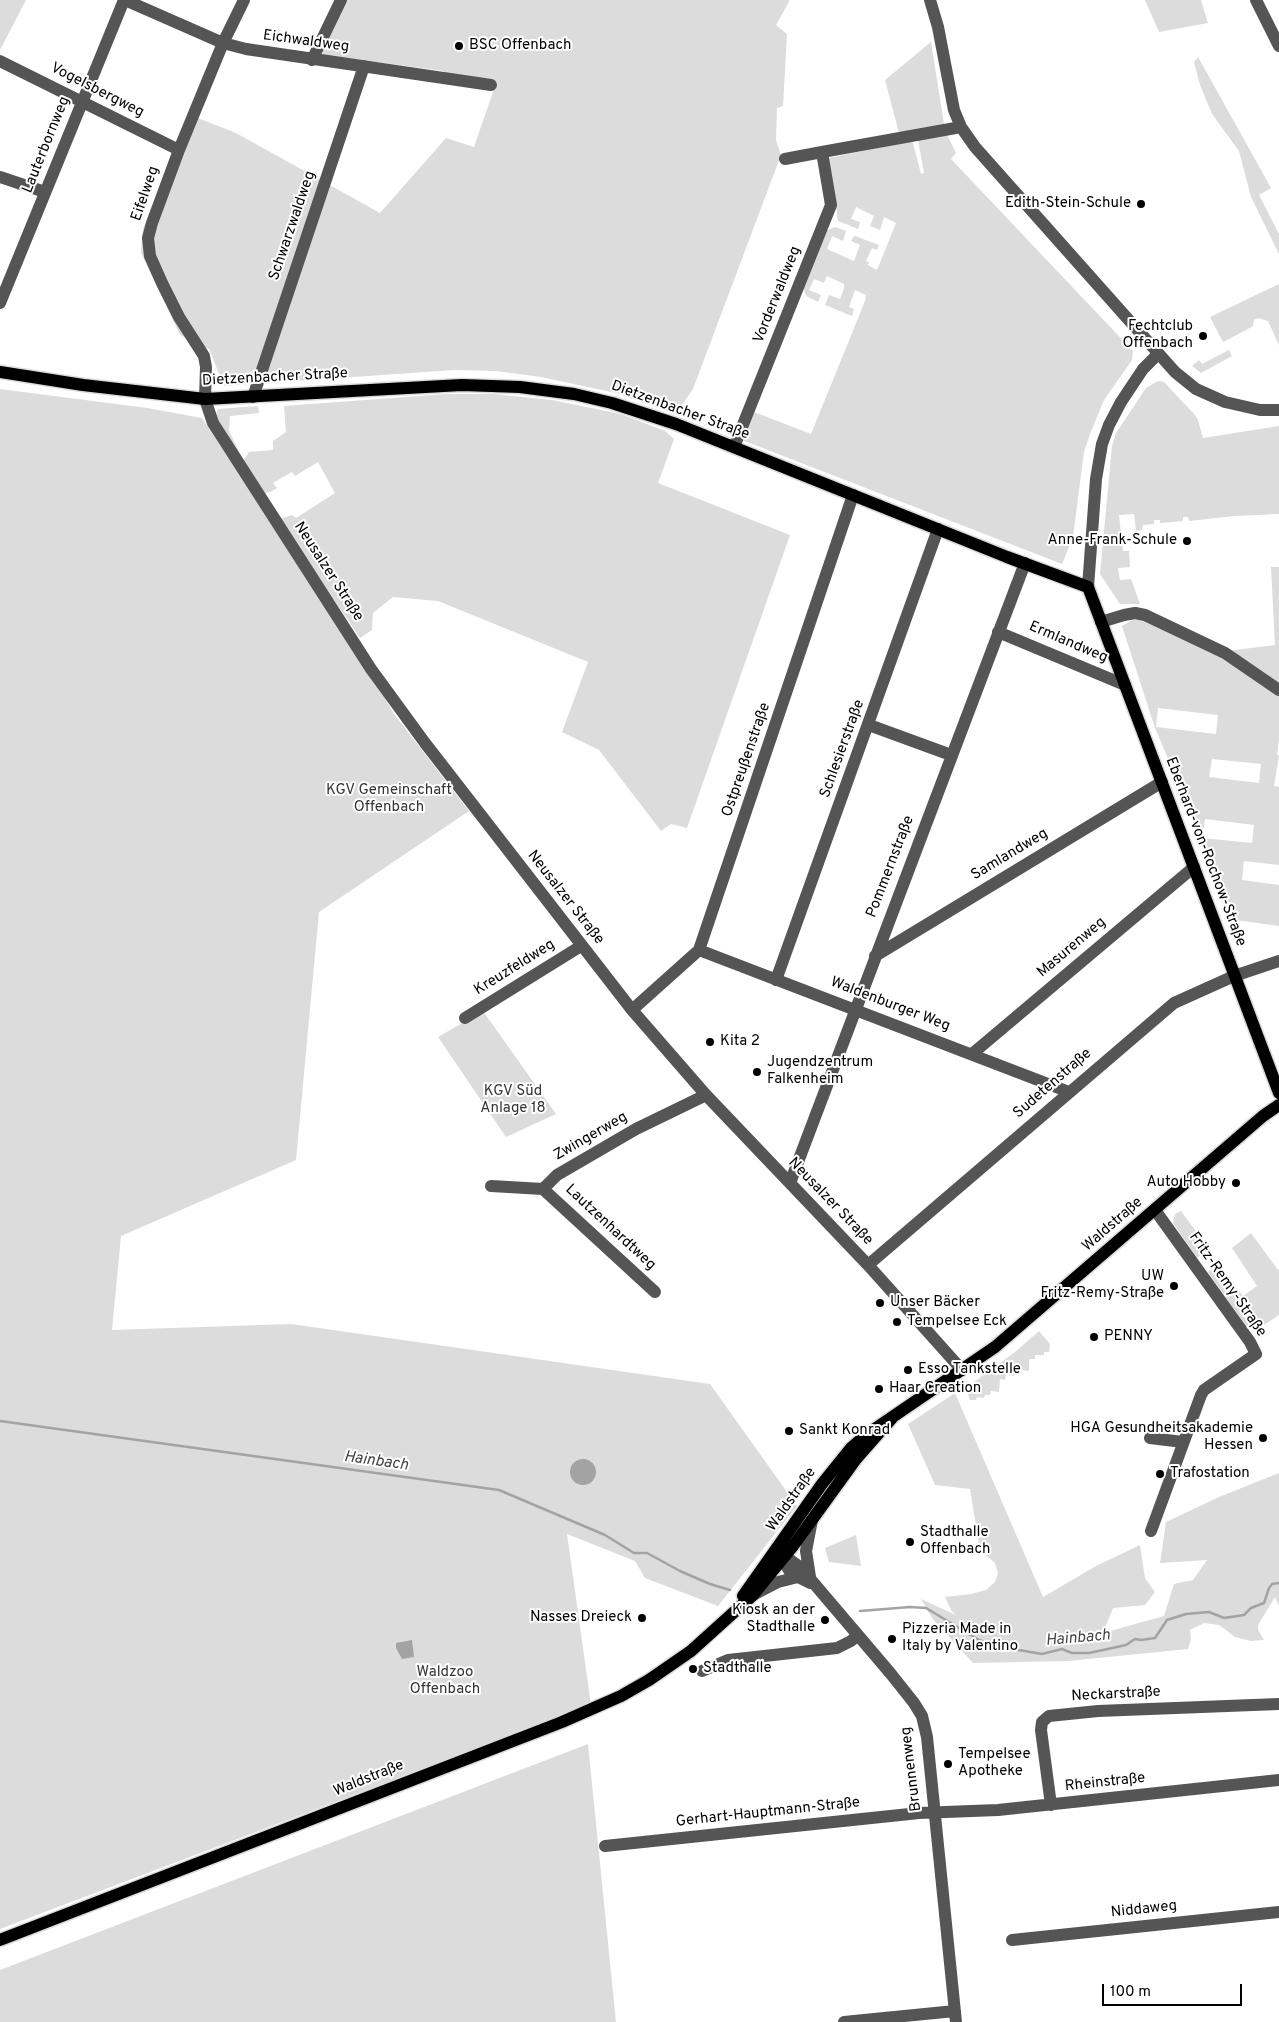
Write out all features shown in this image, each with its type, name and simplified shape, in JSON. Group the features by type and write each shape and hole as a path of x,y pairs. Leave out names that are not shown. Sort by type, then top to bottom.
{"main road":[{"name":"Dietzenbacher Straße","path":"0,372 83,385 205,399 444,385 520,387 574,394 657,417 1088,587"},
{"name":"Eberhard-von-Rochow-Straße","path":"1088,587 1279,1093"},
{"path":"1264,1053 1279,1069"},
{"name":"Waldstraße","path":"731,1613 822,1484 851,1448 866,1435 1001,1342 1262,1116 1279,1105"},
{"name":"Waldstraße","path":"0,1940 587,1711 634,1689 691,1651 753,1595 784,1558 856,1459 892,1418"}],"street":[{"name":"Eichwaldweg","path":"125,0 223,43 246,49 491,85"},
{"name":"Lauterbornweg","path":"0,303 5,276 45,192 125,0"},
{"name":"Eifelweg","path":"205,399 206,367 204,356 166,292 150,256 148,246 152,223 179,150 223,43 244,0"},
{"path":"312,60 341,0"},
{"path":"930,0 938,27 951,101 961,127 988,162 1158,354 1186,382 1211,396 1237,406 1260,410 1279,410"},
{"path":"1256,0 1279,46"},
{"name":"Vogelsbergweg","path":"0,61 82,100 179,150"},
{"name":"Schwarzwaldweg","path":"253,397 364,66"},
{"path":"785,159 961,127"},
{"name":"Vorderwaldweg","path":"734,447 831,205 822,152"},
{"path":"0,177 45,192"},
{"name":"Eberhard-von-Rochow-Straße","path":"1088,587 1096,479 1102,444 1121,402 1140,374 1158,354"},
{"name":"Neusalzer Straße","path":"205,399 216,429 372,669 425,743 581,946 632,1010 706,1095 868,1265 962,1370"},
{"name":"Ostpreußenstraße","path":"632,1010 699,950 853,495"},
{"name":"Schlesierstraße","path":"776,980 938,529"},
{"name":"Pommernstraße","path":"790,1183 854,1009 1025,563"},
{"path":"1101,622 1135,613 1151,617 1225,653 1279,690"},
{"name":"Ermlandweg","path":"998,632 1125,685"},
{"path":"869,725 951,755"},
{"name":"Samlandweg","path":"875,956 1162,782"},
{"name":"Masurenweg","path":"972,1054 1194,867"},
{"name":"Kreuzfeldweg","path":"465,1018 581,946"},
{"name":"Waldenburger Weg","path":"699,950 1069,1092"},
{"name":"Sudetenstraße","path":"868,1265 1174,1003 1234,976 1279,961"},
{"name":"Zwingerweg","path":"543,1188 557,1175 636,1129 706,1095"},
{"path":"491,1186 543,1188"},
{"name":"Lautzenhardtweg","path":"543,1188 655,1292"},
{"name":"Fritz-Remy-Straße","path":"1151,1531 1204,1390 1256,1354 1250,1342 1155,1210"},
{"path":"1150,1438 1183,1442"},
{"path":"812,1520 806,1551 813,1584"},
{"path":"784,1539 784,1558 788,1570 813,1584"},
{"path":"770,1558 784,1558"},
{"name":"Brunnenweg","path":"784,1558 798,1565 910,1698 922,1716 927,1737 956,2017"},
{"path":"753,1595 778,1582 798,1577"},
{"path":"702,1671 728,1660 837,1648 858,1635"},
{"name":"Neckarstraße","path":"1050,1805 1041,1730 1042,1722 1048,1716 1098,1711 1279,1704"},
{"name":"Rheinstraße","path":"934,1814 1050,1805 1279,1780"},
{"name":"Gerhart-Hauptmann-Straße","path":"605,1846 919,1813 934,1814"},
{"name":"Niddaweg","path":"1012,1940 1279,1912"},
{"path":"844,2022 956,2017"}],"green space":[{"path":"0,0 26,0 0,50"},
{"path":"346,0 790,0 776,25 787,34 783,106 777,108 776,140 781,155 693,389 676,414 616,393 541,377 496,371 454,370 224,386 209,349 180,335 141,253 143,229 190,115 236,133 380,213 446,138 474,147 494,89 444,77 444,71 324,55 321,51"},
{"path":"1145,0 1201,0 1208,23 1159,32"},
{"path":"931,42 944,124 899,133 885,80"},
{"path":"1198,57 1271,188 1259,195 1279,234 1279,254 1251,197 1239,151 1212,114 1200,85 1194,62"},
{"path":"947,135 956,153 951,159 1133,351 1132,360 1104,400 1084,452 1073,537 1062,564 742,440 754,412 811,434 865,301 866,295 855,290 849,307 854,309 852,316 825,305 829,295 840,299 844,288 844,284 827,276 824,283 814,279 809,290 821,295 818,302 806,296 803,287 825,231 835,227 846,231 843,241 832,236 827,249 854,261 860,245 851,241 853,237 855,236 879,245 877,250 872,248 866,261 869,262 868,265 877,270 896,223 884,217 880,230 870,226 874,216 856,207 851,219 860,222 858,229 838,221 829,158 911,141 921,174 924,173 918,140"},
{"path":"1279,284 1279,345 1268,321 1258,318 1254,320 1253,326 1223,342 1210,317"},
{"path":"1229,350 1232,356 1201,373 1192,366 1199,360 1202,364"},
{"path":"1158,381 1164,382 1194,414 1198,420 1203,438 1279,426 1279,514 1189,521 1188,517 1183,517 1183,521 1160,523 1160,520 1154,520 1154,524 1143,525 1142,530 1136,531 1134,514 1119,515 1123,551 1129,551 1130,567 1118,568 1120,580 1131,579 1140,604 1120,604 1100,574 1112,446 1116,433 1146,388"},
{"path":"0,389 147,408 202,418 394,714 469,811 319,912 296,1160 121,1236 112,1330 291,1324 710,1384 797,1506 718,1606 645,1578 635,1561 567,1534 591,1705 0,1929"},
{"path":"446,394 494,394 552,400 621,414 665,431 674,439 658,483 790,535 687,828 671,824 661,831 599,750 562,732 588,662 438,601 393,597 373,613 372,630 360,638 279,519 292,515 296,518 335,493 318,462 295,476 292,472 273,483 277,488 263,493 215,418 218,409 258,406 259,413 230,416 229,430 243,461 249,452 273,450 273,441 286,432 284,406"},
{"path":"1271,567 1279,567 1279,739 1277,754 1279,756 1274,786 1279,787 1279,865 1244,861 1242,880 1279,885 1279,926 1229,919 1179,784 1155,728 1122,626 1132,620 1141,619 1211,653 1275,645","holes":["1158,708 1218,715 1216,734 1156,727","1212,759 1261,764 1259,783 1209,777","1205,819 1254,825 1252,843 1202,838"]},
{"name":"KGV Süd Anlage 18","path":"483,1011 556,1114 506,1137 438,1037"},
{"path":"1181,1211 1209,1249 1197,1258 1173,1223 1175,1214"},
{"path":"1251,1233 1279,1269 1279,1315 1258,1329 1247,1328 1208,1272 1218,1264 1243,1296 1257,1286 1232,1248"},
{"path":"1039,1331 1050,1344 1049,1352 1044,1352 1044,1355 1035,1355 1035,1359 1029,1359 1029,1371 1021,1370 1020,1374 1015,1374 1014,1376 1006,1375 1005,1380 1000,1379 999,1392 991,1391 990,1395 985,1395 984,1398 977,1397 976,1400 970,1400 966,1388 1015,1352"},
{"path":"955,1393 1043,1597 1096,1566 1140,1545 1145,1578 1155,1592 1145,1605 1113,1608 1103,1633 1164,1616 1174,1584 1193,1580 1207,1560 1160,1563 1166,1522 1219,1497 1279,1473 1279,1606 1275,1597 1258,1625 1258,1630 1264,1640 1251,1641 1235,1637 1219,1625 1204,1623 1190,1630 1191,1639 1188,1649 1068,1661 973,1663 932,1618 921,1599 956,1615 951,1610 945,1597 986,1590 995,1582 998,1573 995,1563 980,1550 970,1489 935,1485 908,1424"},
{"path":"856,1535 861,1566 829,1562 825,1548"},
{"path":"588,1744 616,2022 0,2022 0,1970"}],"shaded area":[{"path":"583,1459 592,1463 596,1472 592,1481 583,1485 574,1481 570,1472 574,1463"},
{"path":"412,1640 414,1657 402,1659 396,1648 396,1643"}],"waterway":[{"name":"Hainbach","path":"0,1421 499,1490 605,1535 634,1553 647,1553 680,1571 730,1590"},
{"name":"Hainbach","path":"860,1611 910,1607 926,1608 979,1640 1001,1647 1042,1654 1062,1649 1072,1653 1089,1653 1126,1645 1135,1639 1155,1638 1167,1620 1186,1614 1209,1612 1224,1618 1244,1615 1251,1608 1264,1603 1269,1588 1272,1584 1279,1583"}],"place":[{"name":"BSC Offenbach","path":"459,46"},
{"name":"Edith-Stein-Schule","path":"1141,204"},
{"name":"Fechtclub Offenbach","path":"1203,336"},
{"name":"Anne-Frank-Schule","path":"1187,541"},
{"name":"Kita 2","path":"710,1042"},
{"name":"Jugendzentrum Falkenheim","path":"757,1072"},
{"name":"Auto Hobby","path":"1236,1183"},
{"name":"UW Fritz-Remy-Straße","path":"1174,1286"},
{"name":"Unser Bäcker","path":"880,1303"},
{"name":"Tempelsee Eck","path":"897,1322"},
{"name":"PENNY","path":"1094,1337"},
{"name":"Esso Tankstelle","path":"908,1370"},
{"name":"Haar Creation","path":"879,1389"},
{"name":"Sankt Konrad","path":"789,1431"},
{"name":"HGA Gesundheitsakademie Hessen","path":"1263,1438"},
{"name":"Trafostation","path":"1160,1474"},
{"name":"Stadthalle Offenbach","path":"910,1542"},
{"name":"Nasses Dreieck","path":"642,1618"},
{"name":"Kiosk an der Stadthalle","path":"825,1620"},
{"name":"Pizzeria Made in Italy by Valentino","path":"892,1639"},
{"name":"Stadthalle","path":"693,1669"},
{"name":"Tempelsee Apotheke","path":"948,1764"}],"park label":[{"name":"KGV Gemeinschaft Offenbach","path":"389,800"},
{"name":"Waldzoo Offenbach","path":"445,1682"}]}
